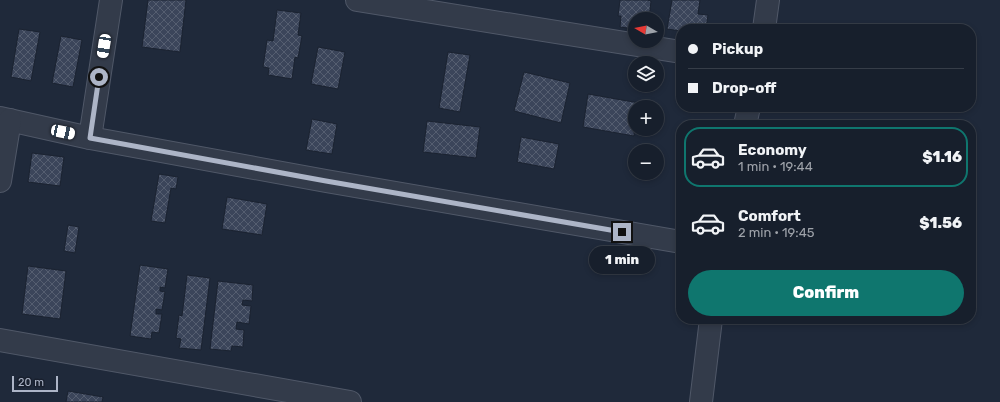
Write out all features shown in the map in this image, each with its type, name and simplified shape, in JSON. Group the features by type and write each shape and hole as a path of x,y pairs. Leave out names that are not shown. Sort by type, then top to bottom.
{"street":[{"path":"90,138 112,0"},
{"path":"357,0 676,51"},
{"path":"765,24 768,0"},
{"path":"0,181 5,119 90,138 326,181 676,241"},
{"path":"701,402 710,324"},
{"path":"0,340 350,402"}],"building":[{"path":"148,0 186,0 180,52 142,47"},
{"path":"620,0 651,1 650,12 628,12 628,28 620,27 621,16 618,16"},
{"path":"672,0 700,0 698,14 708,15 707,24 676,24 676,30 667,29"},
{"path":"277,10 301,13 298,35 302,36 298,58 295,57 292,79 268,75 269,68 263,67 267,40 273,41"},
{"path":"19,29 40,32 31,81 11,77"},
{"path":"61,36 82,40 73,87 52,83"},
{"path":"318,47 345,52 338,89 311,84"},
{"path":"448,52 470,55 460,112 439,108"},
{"path":"524,72 570,83 561,123 514,111"},
{"path":"588,94 628,101 628,135 583,127"},
{"path":"312,119 337,124 332,154 306,150"},
{"path":"427,121 480,127 476,158 423,152"},
{"path":"521,137 559,144 554,169 517,162"},
{"path":"32,153 64,157 60,186 28,182"},
{"path":"159,174 178,177 176,189 171,188 165,223 151,221"},
{"path":"227,197 267,204 262,235 222,229"},
{"path":"68,225 79,227 75,253 64,251"},
{"path":"140,265 168,269 165,288 160,287 160,291 165,292 162,310 156,309 156,314 162,314 159,333 152,332 151,339 130,336"},
{"path":"28,266 66,271 60,319 22,314"},
{"path":"187,275 210,278 201,350 179,348 181,339 176,338 179,315 182,316"},
{"path":"218,281 253,285 252,301 243,300 242,305 251,306 249,324 237,322 236,329 244,330 243,347 232,346 231,351 210,349"},
{"path":"68,391 103,397 102,402 66,402"}],"route":[{"path":"99,77 90,138 326,181 622,232"}]}
